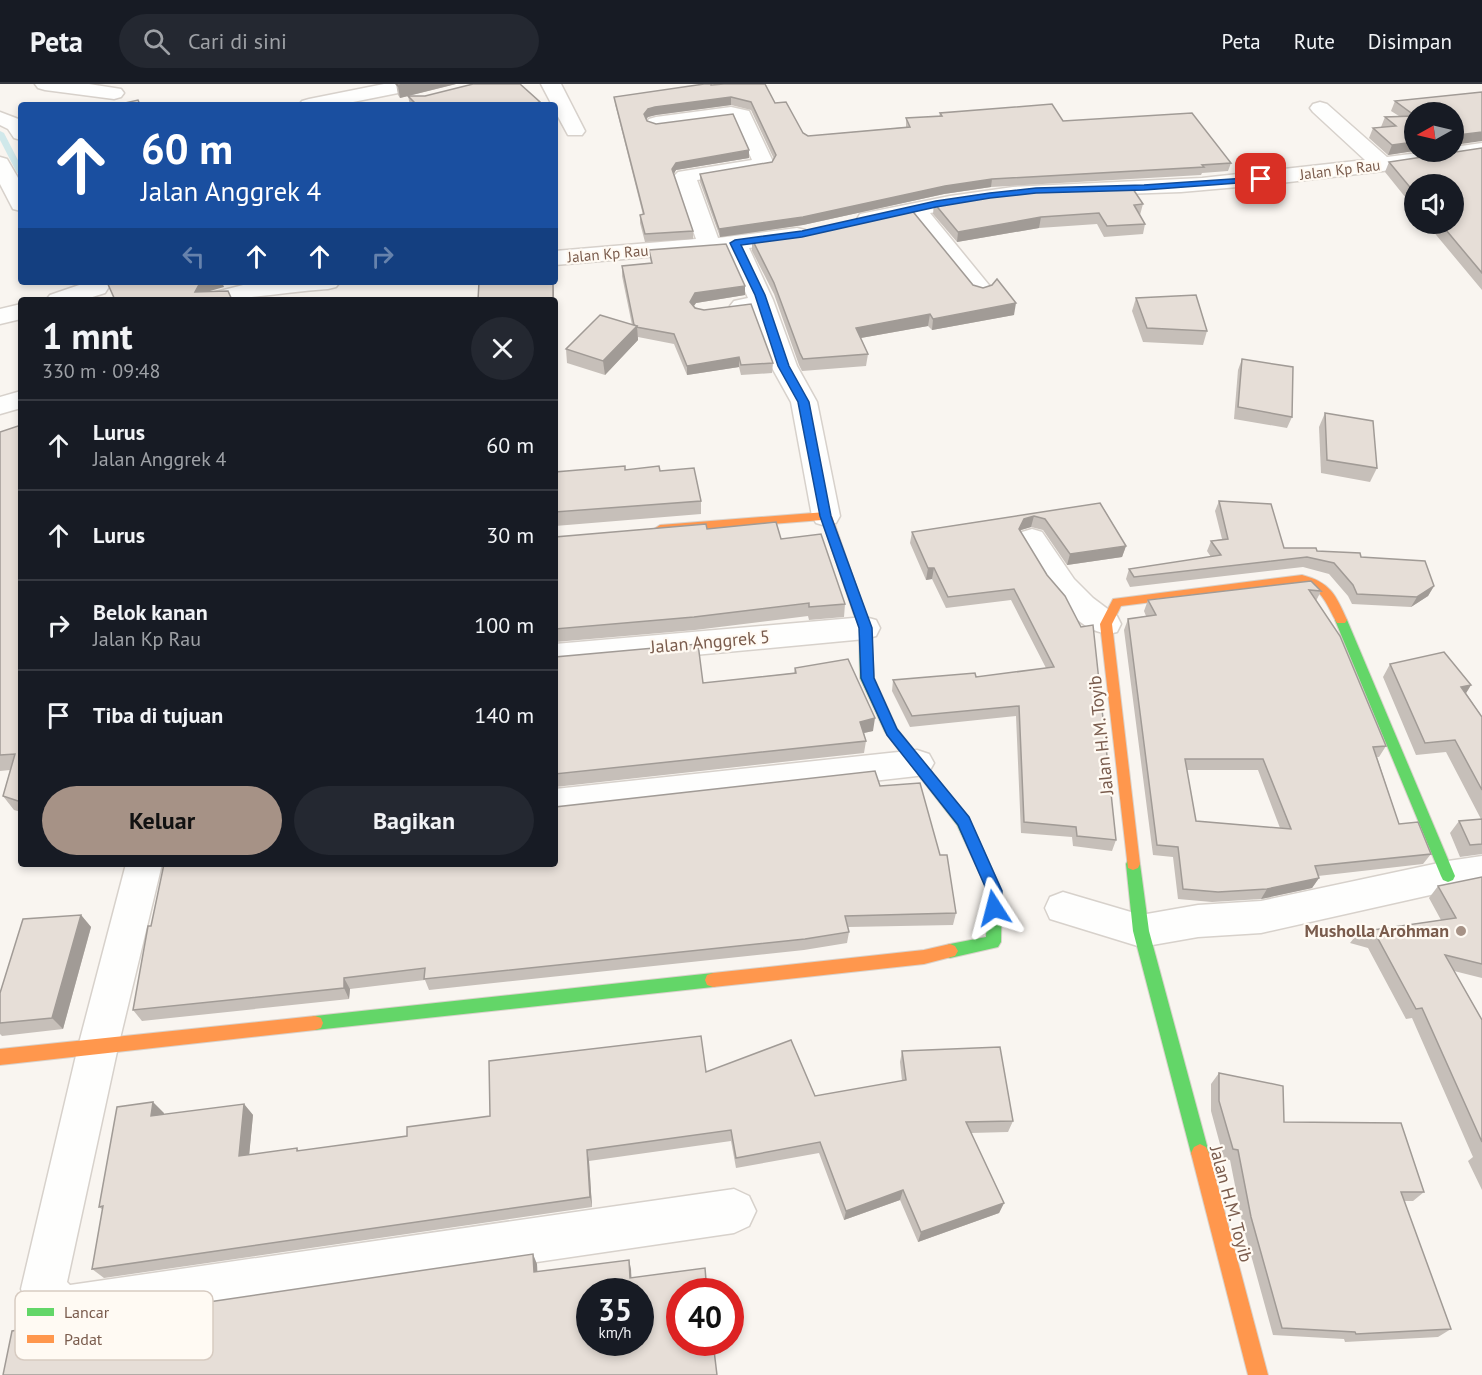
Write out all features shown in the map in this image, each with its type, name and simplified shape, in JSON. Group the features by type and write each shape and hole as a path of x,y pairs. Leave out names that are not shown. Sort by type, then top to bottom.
{"street":[{"path":"45,84 114,93 111,99 102,102"},
{"path":"551,84 575,131"},
{"path":"334,102 419,92"},
{"path":"407,102 419,92"},
{"path":"1320,108 1383,165"},
{"path":"657,123 731,113 742,115 764,164 685,176 710,246"},
{"name":"Jalan Kp Rau","path":"847,224 990,195 1036,190 1210,183 1383,165 1482,149"},
{"path":"0,163 18,198"},
{"path":"915,209 981,290"},
{"name":"Jalan Kp Rau","path":"558,258 710,246 813,232"},
{"path":"0,1057 924,957 993,942 995,891 963,821 892,732 867,678 866,628 826,516 804,402 784,366 760,295 735,243"},
{"path":"63,295 97,288 98,285"},
{"path":"224,297 263,287 289,285"},
{"path":"715,309 761,303"},
{"path":"0,317 18,312"},
{"path":"0,406 18,400"},
{"path":"649,530 826,516"},
{"path":"1032,539 1061,585 1083,608 1106,624 1117,602 1130,599 1302,579 1316,582 1331,597 1465,873 1261,917 1198,921 1141,931 1063,908"},
{"name":"Jalan H.M. Toyib","path":"1106,624 1141,931 1257,1375"},
{"name":"Jalan Anggrek 5","path":"558,656 866,628"},
{"path":"558,803 917,763"},
{"path":"45,1291 43,1289 98,1047 143,867"},
{"path":"185,1291 734,1211"}],"building":[{"path":"473,84 520,84 540,102 414,102 408,96 425,96"},
{"path":"704,84 765,84 775,103 786,102 803,133 808,136 910,127 906,118 942,116 940,113 1052,104 1063,121 1192,113 1231,163 1202,165 1204,167 992,179 945,186 803,217 719,229 700,174 772,162 776,155 751,102 731,97 655,107 648,109 644,114 647,121 656,124 733,114 749,150 676,163 672,169 693,231 645,234 640,215 644,214 614,97"},
{"path":"1482,92 1482,132 1464,134 1464,102 1404,102 1404,108 1395,101"},
{"path":"1404,116 1404,143 1392,145 1373,128 1396,126 1385,117"},
{"path":"1482,148 1482,273 1449,234 1464,234 1464,174 1404,174 1404,180 1389,162 1404,160 1404,162 1464,162 1464,151"},
{"path":"1131,186 1143,204 1134,205 1145,224 1107,226 1099,213 1041,217 958,232 934,203 999,193"},
{"path":"910,208 973,285 983,288 992,285 997,279 1016,303 933,319 930,314 856,328 868,354 803,359 774,283 752,239 804,232"},
{"path":"726,244 745,286 695,293 690,302 695,308 704,310 751,304 773,363 741,365 739,357 687,366 674,334 634,325 622,266 652,263 649,250"},
{"path":"108,285 199,285 195,292 228,291 231,297 114,297"},
{"path":"479,285 553,285 553,297 478,297"},
{"path":"1196,295 1207,331 1147,328 1136,298"},
{"path":"600,315 637,326 603,361 566,349"},
{"path":"1242,359 1293,367 1292,417 1238,407"},
{"path":"1325,413 1373,421 1377,468 1327,460"},
{"path":"18,426 18,801 3,796 15,754 0,755 0,432"},
{"path":"625,466 625,470 659,466 660,471 694,468 701,501 558,512 558,472"},
{"path":"1219,501 1271,504 1284,548 1316,548 1317,551 1360,553 1361,557 1425,561 1434,586 1417,597 1357,594 1353,585 1334,563 1307,557 1134,577 1129,569 1221,555 1211,541 1228,539"},
{"path":"1100,503 1126,546 1070,554 1045,519 1034,516 1024,519 1019,529 1047,575 1065,596 1081,627 1093,625 1116,840 1077,836 1076,827 1024,822 1019,706 912,716 893,680 975,673 976,677 1054,667 1014,589 948,597 934,568 928,568 912,532"},
{"path":"776,522 781,539 821,534 845,604 809,607 809,603 694,617 558,629 558,537 706,524 707,529"},
{"path":"1311,581 1321,591 1309,590 1340,636 1386,746 1373,747 1399,824 1418,822 1431,854 1315,866 1319,878 1267,889 1218,892 1183,889 1178,847 1157,845 1128,619 1156,615 1148,600","holes":["1185,759 1263,759 1291,829 1196,821"]},
{"path":"698,644 703,683 796,673 795,668 848,659 875,718 860,722 866,741 558,774 558,657"},
{"path":"1444,652 1471,685 1461,687 1482,717 1482,790 1455,740 1425,743 1390,664"},
{"path":"875,771 880,786 920,783 940,855 947,855 956,913 845,916 849,932 805,939 424,979 425,968 344,978 344,988 133,1010 148,926 151,926 163,867 558,867 558,807"},
{"path":"1482,819 1482,844 1470,845 1459,821"},
{"path":"1482,877 1482,964 1445,955 1482,1020 1482,1142 1422,1008 1416,1009 1377,937 1359,932 1456,918 1438,886"},
{"path":"81,915 52,1018 0,1023 0,993 23,919"},
{"path":"701,1036 706,1072 791,1040 815,1096 906,1080 902,1051 1000,1047 1013,1121 966,1122 1004,1203 921,1232 903,1190 846,1211 820,1142 736,1158 731,1130 587,1150 590,1197 92,1269 103,1206 99,1207 117,1107 153,1102 151,1116 244,1104 239,1156 297,1148 297,1151 407,1136 407,1127 490,1116 489,1061"},
{"path":"1219,1073 1283,1086 1284,1122 1401,1123 1424,1192 1401,1192 1451,1329 1356,1334 1355,1332 1282,1328 1251,1217 1238,1150 1233,1149 1219,1101"},
{"path":"533,1254 534,1272 629,1260 630,1278 705,1268 706,1278 666,1278 666,1356 715,1356 717,1375 3,1375 12,1331 15,1331 15,1360 213,1360 213,1301"}],"waterway":[{"path":"0,133 18,167"}],"traffic: fast":[{"path":"859,612 865,628 867,678 892,732 963,821 995,891 993,942 950,951"},
{"path":"1341,620 1448,876"},
{"path":"1133,864 1141,931 1200,1153"},
{"path":"315,1023 713,980"}],"traffic: slow":[{"path":"660,529 826,516 859,612"},
{"path":"1133,864 1106,624 1117,602 1302,579 1323,588 1341,620"},
{"path":"713,980 924,957 950,951"},
{"path":"0,1057 315,1023"},
{"path":"1200,1153 1258,1375"}],"place":[{"name":"Musholla Arohman","path":"1461,931"}],"route":[{"path":"994,908 995,891 963,821 892,732 867,678 866,628 826,516 804,402 784,366 761,303 762,300 735,243 802,234 936,204 990,195 1036,190 1144,187 1261,179"}]}
